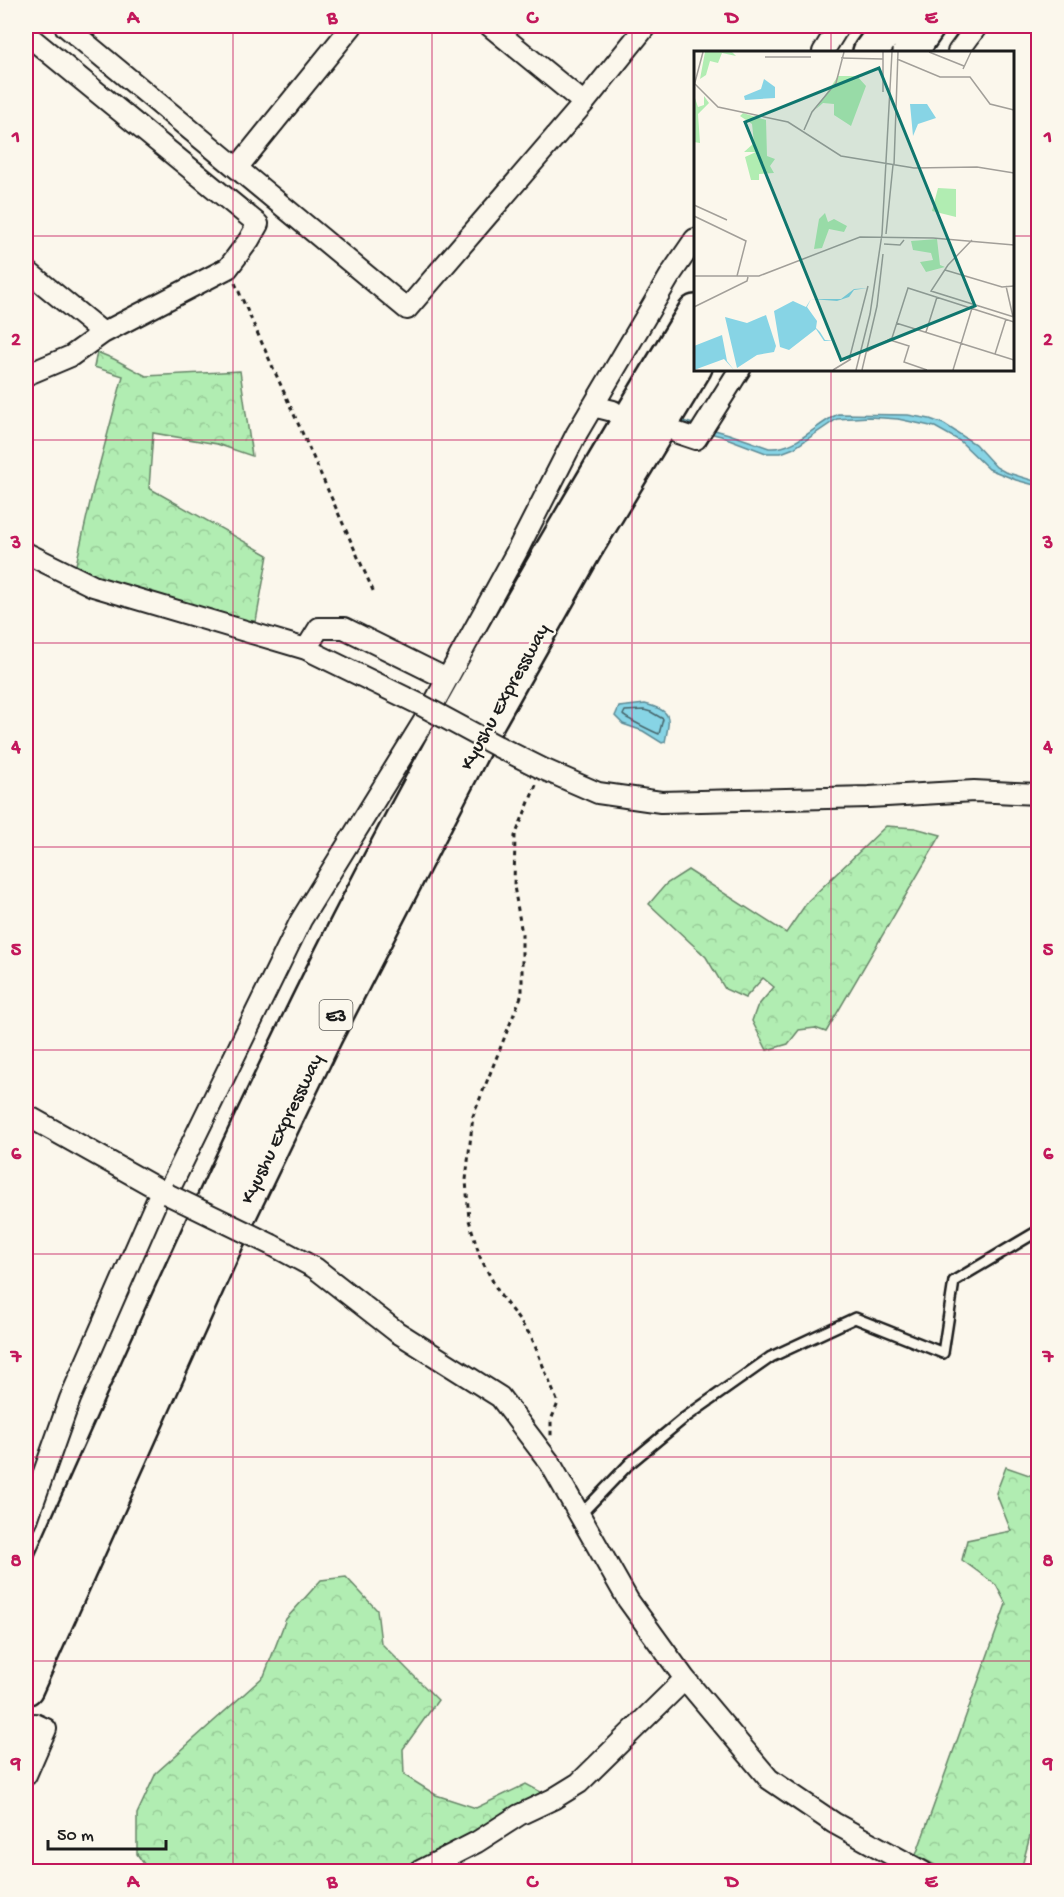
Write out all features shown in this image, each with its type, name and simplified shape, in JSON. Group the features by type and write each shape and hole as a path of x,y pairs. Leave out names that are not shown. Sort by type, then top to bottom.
{"highway":[{"path":"871,51 889,26"},
{"path":"911,51 928,26"},
{"name":"Kyushu Expressway","path":"26,1619 199,1231 334,953 437,753 621,432 694,314"},
{"name":"Kyushu Expressway","path":"26,1688 233,1227 325,1036 479,737 585,549 694,369"}],"street":[{"path":"65,26 407,309 584,103 646,26"},
{"path":"237,168 352,26"},
{"path":"490,26 584,103"},
{"path":"824,51 839,26"},
{"path":"959,51 977,26"},
{"path":"26,34 258,224 228,268 103,333 71,356 26,375"},
{"path":"26,1523 70,1399 164,1192 301,920 393,772 447,679 516,553 577,433 671,274 694,240"},
{"path":"26,270 103,333"},
{"path":"678,433 696,439 740,370"},
{"path":"593,406 614,411"},
{"path":"26,553 93,586 306,649 421,705 543,769 598,793 661,802 868,797 974,791 1038,794"},
{"path":"306,649 319,628 344,628 447,679"},
{"path":"26,1115 164,1192 315,1268 397,1332 500,1397 550,1463 628,1600 685,1678 769,1779 834,1823 923,1872"},
{"path":"418,1872 477,1842 519,1815 553,1799 579,1783 685,1678"},
{"path":"26,1775 46,1729 35,1724"}],"lane":[{"path":"580,1514 630,1463 683,1419 771,1357 855,1318 943,1353 954,1281 1038,1231"}],"path":[{"path":"228,268 375,595"},
{"path":"543,769 515,836 514,886 522,934 522,994 473,1116 466,1180 469,1220 480,1257 500,1295 531,1336 558,1403 551,1419 550,1463"}],"green space":[{"path":"97,352 146,376 240,371 252,456 217,444 153,433 149,488 268,555 256,621 215,618 104,582 75,569 93,489 123,376 94,367"},
{"path":"886,826 915,828 941,835 826,1032 815,1028 799,1030 788,1044 767,1050 752,1021 757,1007 774,987 763,978 745,998 725,989 706,957 649,904 666,884 688,870 786,933 808,901"},
{"path":"1006,1467 1038,1478 1038,1806 1021,1870 1025,1871 946,1871 916,1855 1006,1604 996,1585 962,1560 967,1540 1011,1531 996,1493"},
{"path":"346,1577 377,1610 381,1643 438,1700 403,1749 404,1775 436,1795 476,1808 526,1784 541,1792 518,1809 403,1871 149,1871 137,1854 137,1814 156,1773 264,1676 286,1619 321,1580"}],"water":[{"path":"838,414 908,415 944,424 975,444 996,467 1038,482 1038,486 989,469 960,441 935,427 898,419 869,417 837,419 794,448 781,453 766,453 680,423 683,421 769,448 779,448 797,441"},
{"path":"645,704 661,709 667,716 665,742 662,743 643,731 623,724 615,716 619,707"}]}
